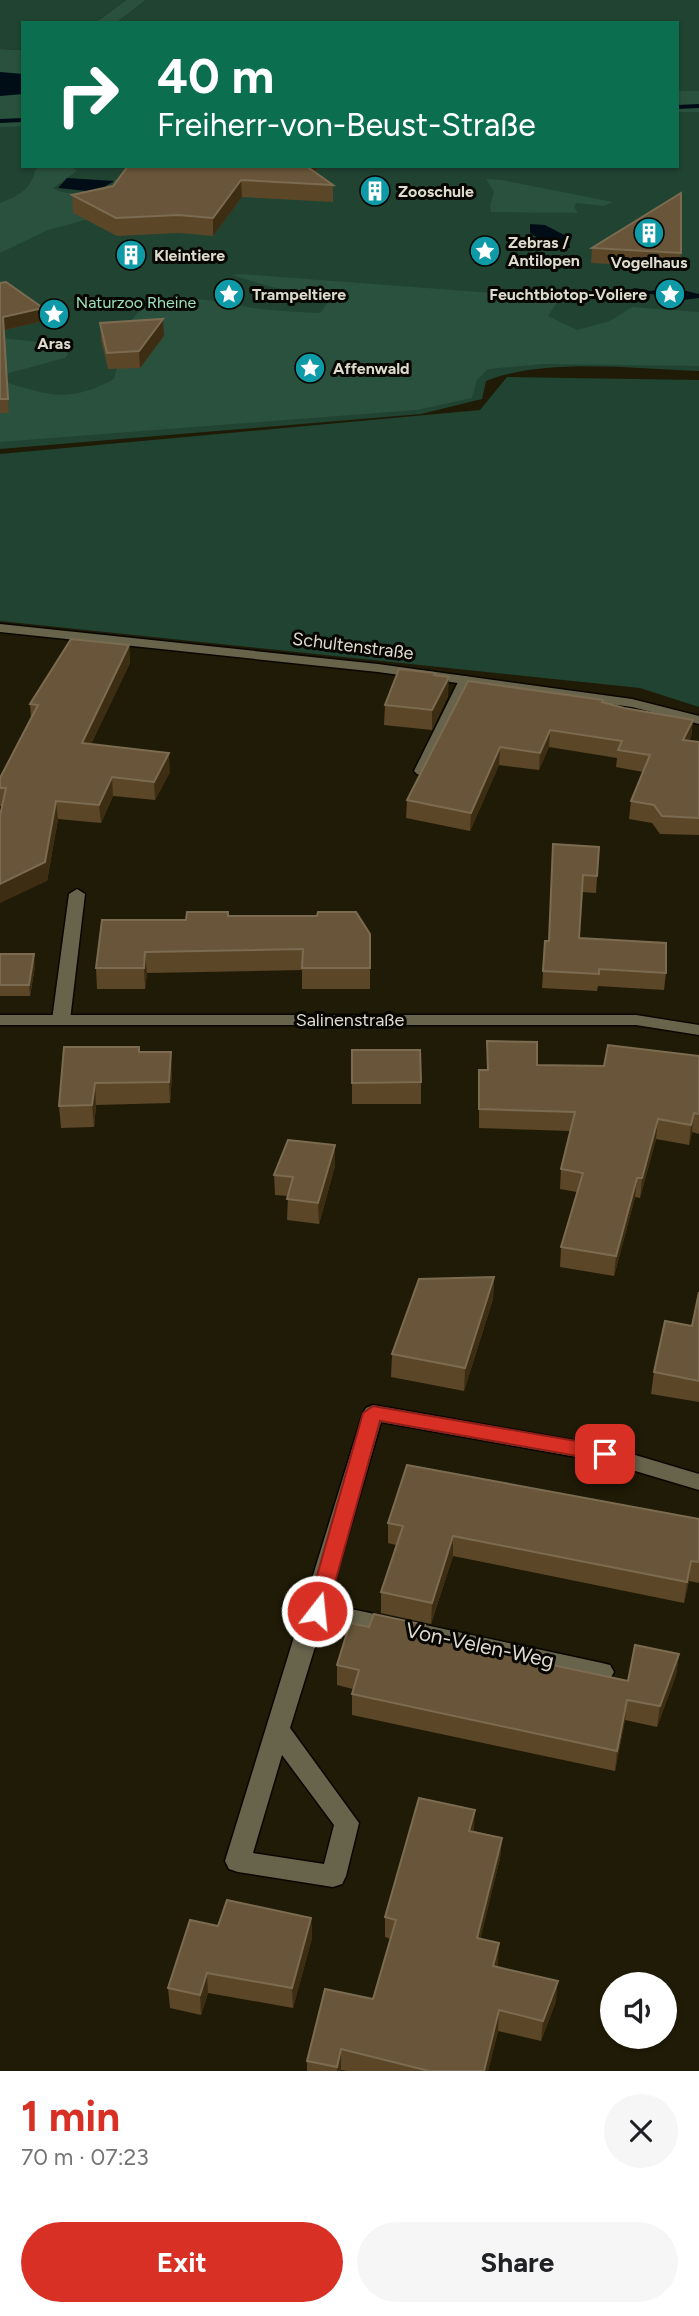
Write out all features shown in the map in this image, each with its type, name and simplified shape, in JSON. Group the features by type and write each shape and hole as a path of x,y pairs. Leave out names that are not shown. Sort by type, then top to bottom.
{"street":[{"name":"Schultenstraße","path":"0,628 365,666 632,703 699,720"},
{"path":"422,771 466,680"},
{"path":"61,1020 77,894"},
{"name":"Salinenstraße","path":"0,1020 636,1020 699,1030"},
{"path":"278,1730 347,1823 333,1876 238,1861 278,1730 317,1611 373,1413 605,1454 699,1482"},
{"name":"Von-Velen-Weg","path":"317,1611 602,1672"}],"green space":[{"path":"0,0 126,0 98,21 21,21 21,50 0,49"},
{"path":"126,0 146,0 119,21 98,21"},
{"path":"146,0 699,0 699,91 679,91 679,21 119,21"},
{"path":"0,49 21,50 21,126 0,127"},
{"path":"679,91 699,91 699,112 679,112"},
{"name":"Naturzoo Rheine","path":"699,110 699,371 591,366 536,369 486,381 482,399 421,414 0,449 0,124 21,123 21,168 679,168 679,111"},
{"path":"73,168 77,171 53,188 67,193 114,186 115,180 121,178 145,204 48,230 0,253 0,203 23,191 31,182 36,169"},
{"path":"486,179 613,202 604,206 576,203 574,207 578,213 491,212 494,192"},
{"path":"231,275 560,298 548,316 577,330 610,321 632,307 699,312 699,366 544,364 488,369 477,380 472,398 417,410 0,442 0,338 60,344 68,354 65,358 9,373 2,381 47,393 71,394 84,392 114,379 131,321 143,309 157,302 191,298 260,309 320,313 331,298 272,287"},
{"path":"507,377 699,380 699,707 640,688 0,621 0,454 480,410"}],"shaded area":[{"path":"0,72 21,74 21,94 0,96"},
{"path":"67,178 114,181 96,192 58,188"},
{"path":"530,224 545,225 568,237 570,248 555,246 530,233"},
{"path":"670,287 699,294 699,298 675,301 652,294 631,295 627,291 635,288 651,291"}],"building":[{"path":"126,168 309,168 333,185 241,180 213,218 178,215 116,218 72,195 113,186"},
{"path":"681,193 681,253 592,248"},
{"path":"6,282 43,308 3,317 8,399 0,399 0,283"},
{"path":"163,319 139,351 107,353 100,323"},
{"path":"71,639 129,645 82,743 169,753 154,782 112,777 99,805 56,801 45,862 0,884 0,816 6,788 0,788 0,778 38,705 30,704"},
{"path":"399,669 449,677 432,710 385,705"},
{"path":"468,681 603,700 602,702 624,708 693,720 683,740 699,742 699,818 662,816 654,805 631,801 650,755 618,750 622,741 550,730 540,753 500,747 471,813 407,800"},
{"path":"553,844 599,847 597,876 583,875 579,938 666,943 666,973 599,969 599,974 543,971 545,941 549,941"},
{"path":"187,912 228,912 228,916 317,916 318,912 356,912 370,934 370,968 302,968 303,949 145,952 144,968 96,968 102,920 186,920"},
{"path":"0,954 34,954 29,985 0,985"},
{"path":"487,1041 537,1042 537,1065 604,1066 608,1045 699,1056 699,1114 694,1113 691,1125 658,1119 642,1178 637,1178 616,1256 561,1247 583,1173 561,1169 575,1112 479,1109 479,1070 488,1070"},
{"path":"64,1047 139,1047 139,1052 171,1052 169,1082 95,1083 92,1105 59,1106"},
{"path":"352,1050 420,1050 421,1082 352,1083"},
{"path":"288,1140 335,1145 318,1203 287,1199 293,1177 274,1175"},
{"path":"494,1277 465,1368 392,1354 419,1279"},
{"path":"699,1292 699,1381 654,1372 665,1321 692,1326"},
{"path":"407,1465 699,1519 699,1562 691,1561 687,1582 453,1536 432,1603 381,1592 403,1526 388,1523"},
{"path":"374,1614 425,1625 421,1637 628,1681 635,1645 679,1654 660,1706 627,1700 617,1751 352,1694 359,1670 337,1665 350,1623 369,1627"},
{"path":"419,1798 475,1810 469,1831 502,1838 477,1938 499,1943 493,1966 558,1981 543,2021 499,2010 484,2071 429,2071 341,2049 337,2067 307,2061 325,1989 373,1999 396,1920 385,1917"},
{"path":"227,1900 311,1918 292,1988 207,1973 200,1995 168,1988 190,1920 218,1926"}],"waterway":[{"path":"679,107 699,106"},
{"path":"0,121 21,120"}],"place":[{"name":"Zooschule","path":"375,191"},
{"name":"Vogelhaus","path":"649,233"},
{"name":"Zebras / Antilopen","path":"485,251"},
{"name":"Kleintiere","path":"131,255"},
{"name":"Trampeltiere","path":"229,294"},
{"name":"Feuchtbiotop-Voliere","path":"670,294"},
{"name":"Aras","path":"54,314"},
{"name":"Affenwald","path":"310,368"}],"route":[{"path":"317,1611 373,1413 605,1454"}]}
